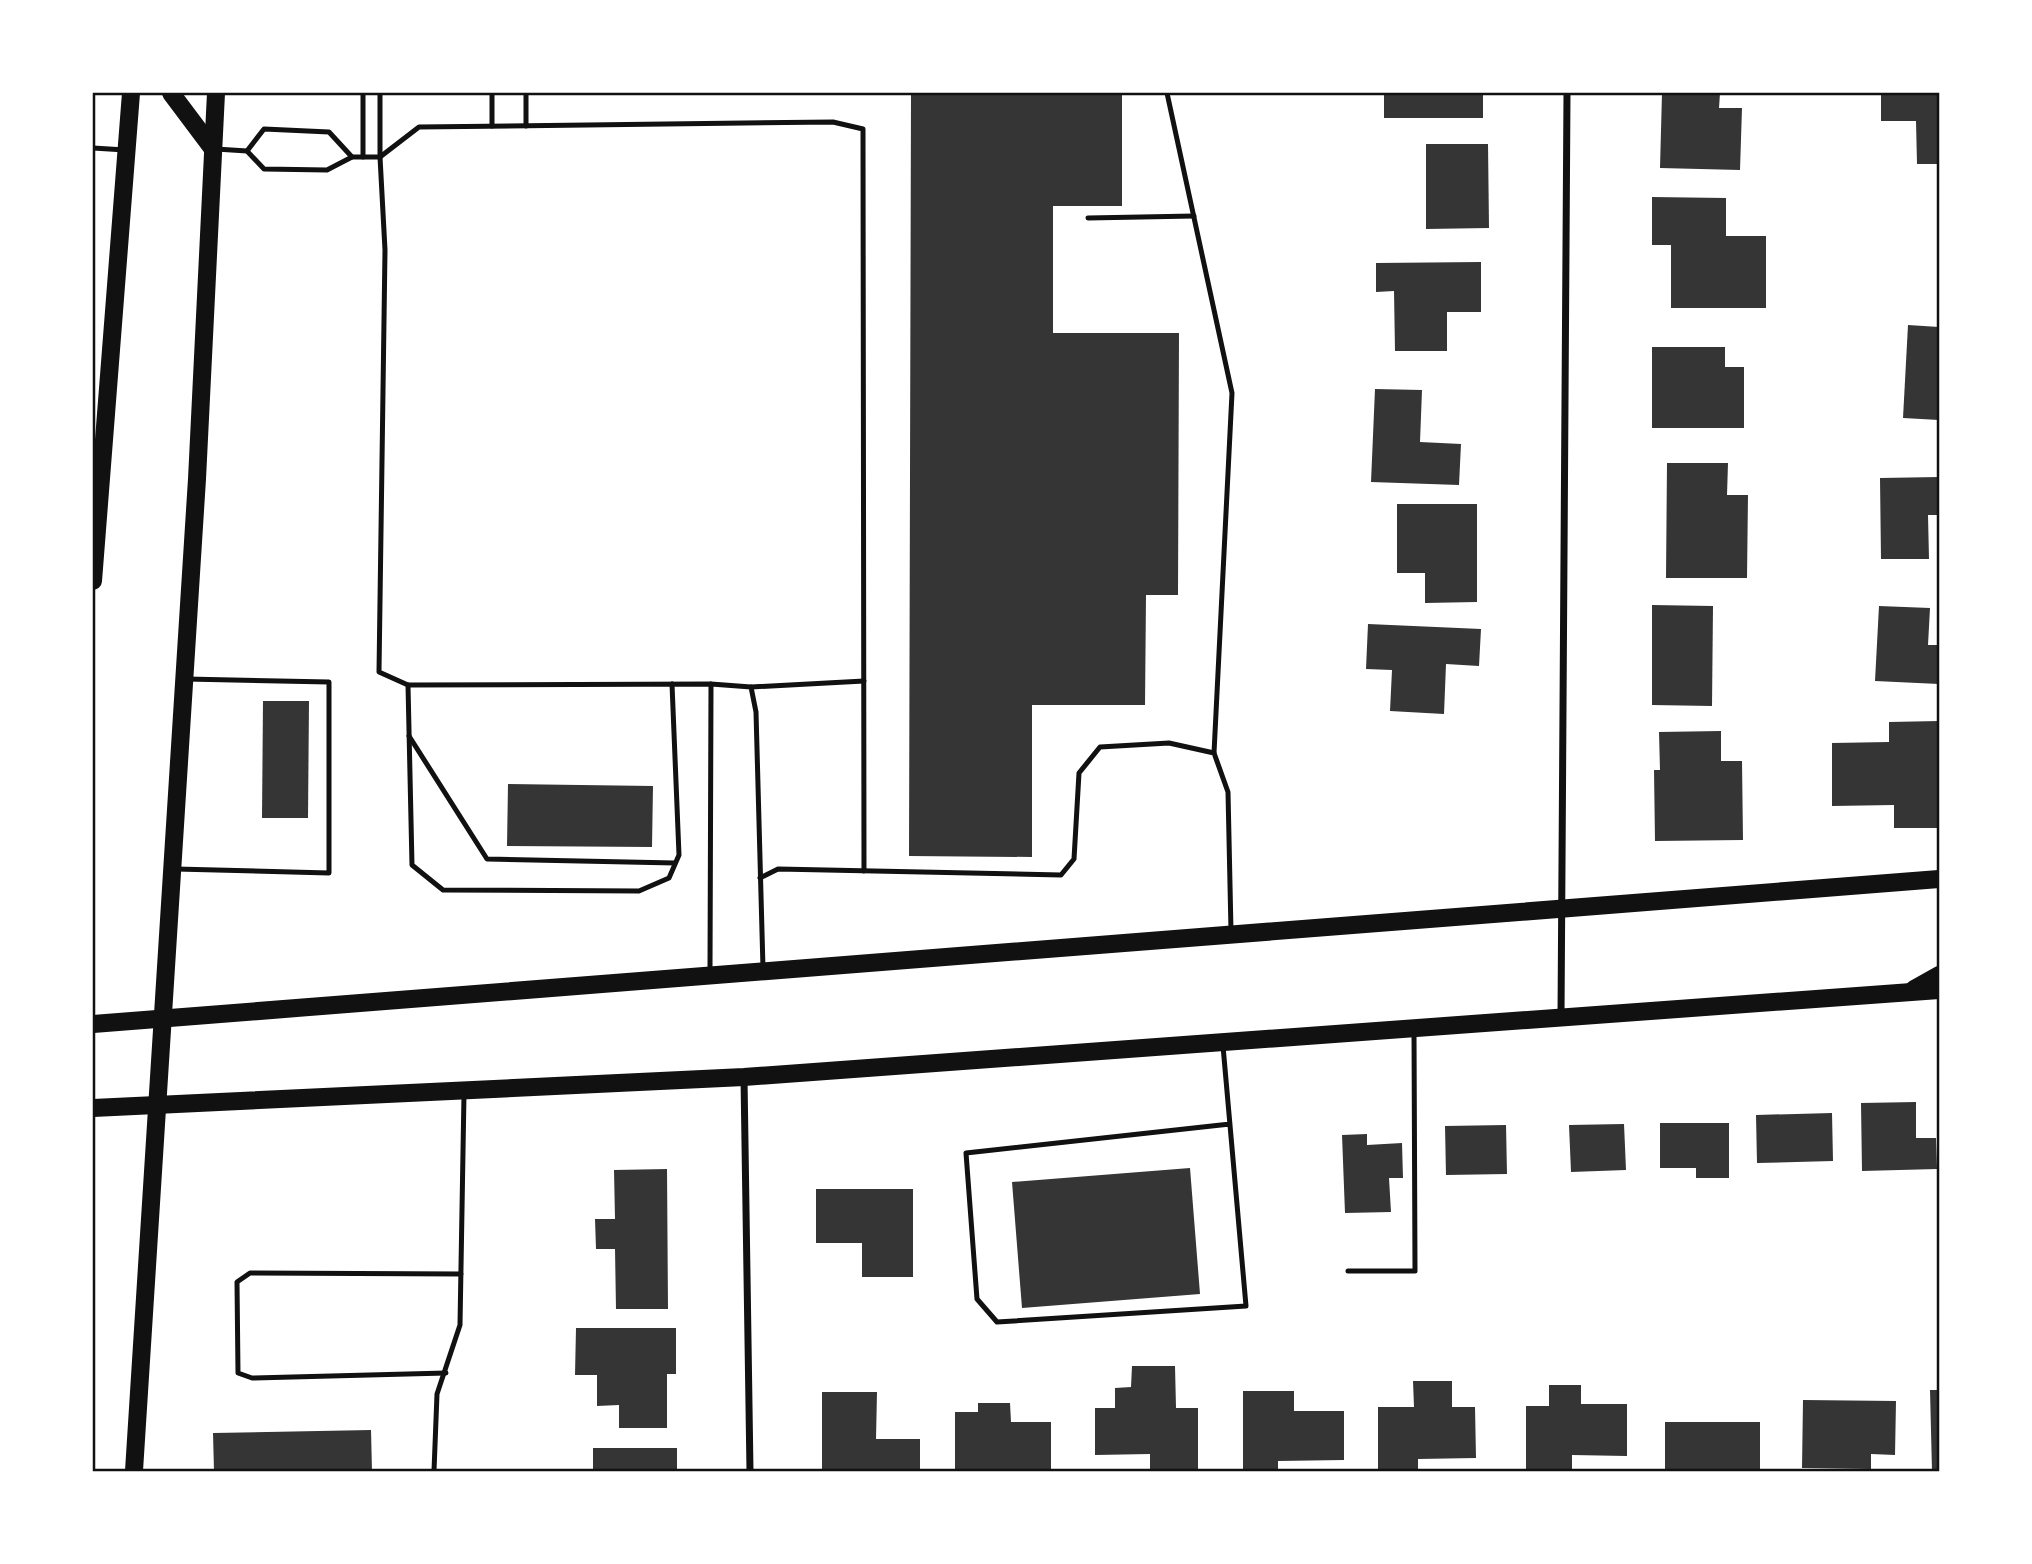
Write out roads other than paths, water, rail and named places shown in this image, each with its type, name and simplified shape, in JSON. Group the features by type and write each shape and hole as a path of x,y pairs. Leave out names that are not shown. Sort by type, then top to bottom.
{"main road":[{"path":"93,581 131,93"},
{"path":"171,93 213,149"},
{"path":"134,1471 173,869 216,93"},
{"path":"93,1024 1939,879"},
{"path":"1908,993 1939,975"},
{"path":"93,1108 744,1077 1939,990"}],"street":[{"path":"1561,1019 1567,93"},
{"path":"744,1077 750,1471"}],"lane":[{"path":"363,93 363,157"},
{"path":"380,93 385,262 379,671 408,685 711,684 751,687 863,681"},
{"path":"492,93 492,126"},
{"path":"526,93 526,126"},
{"path":"1167,93 1232,393 1214,753 1228,792 1231,934"},
{"path":"213,149 247,151 264,169 327,170 352,157 380,157 419,127 833,122 863,129 864,871"},
{"path":"247,151 264,130 329,132 352,157"},
{"path":"93,148 126,150"},
{"path":"1088,218 1194,216"},
{"path":"173,869 329,873 330,682 184,679"},
{"path":"408,685 412,865 443,890 639,891 669,878 679,855 672,684"},
{"path":"710,976 711,684"},
{"path":"751,687 756,712 763,971"},
{"path":"407,733 487,859 675,863"},
{"path":"760,878 778,869 1061,875 1074,859 1079,773 1100,747 1169,743 1214,753"},
{"path":"1348,1271 1415,1271 1413,1029"},
{"path":"1223,1043 1230,1124 1245,1306 998,1322 977,1299 966,1153 1230,1124"},
{"path":"434,1471 437,1394 460,1325 464,1091"},
{"path":"446,1373 252,1378 238,1373 237,1282 250,1273 461,1274"}]}
